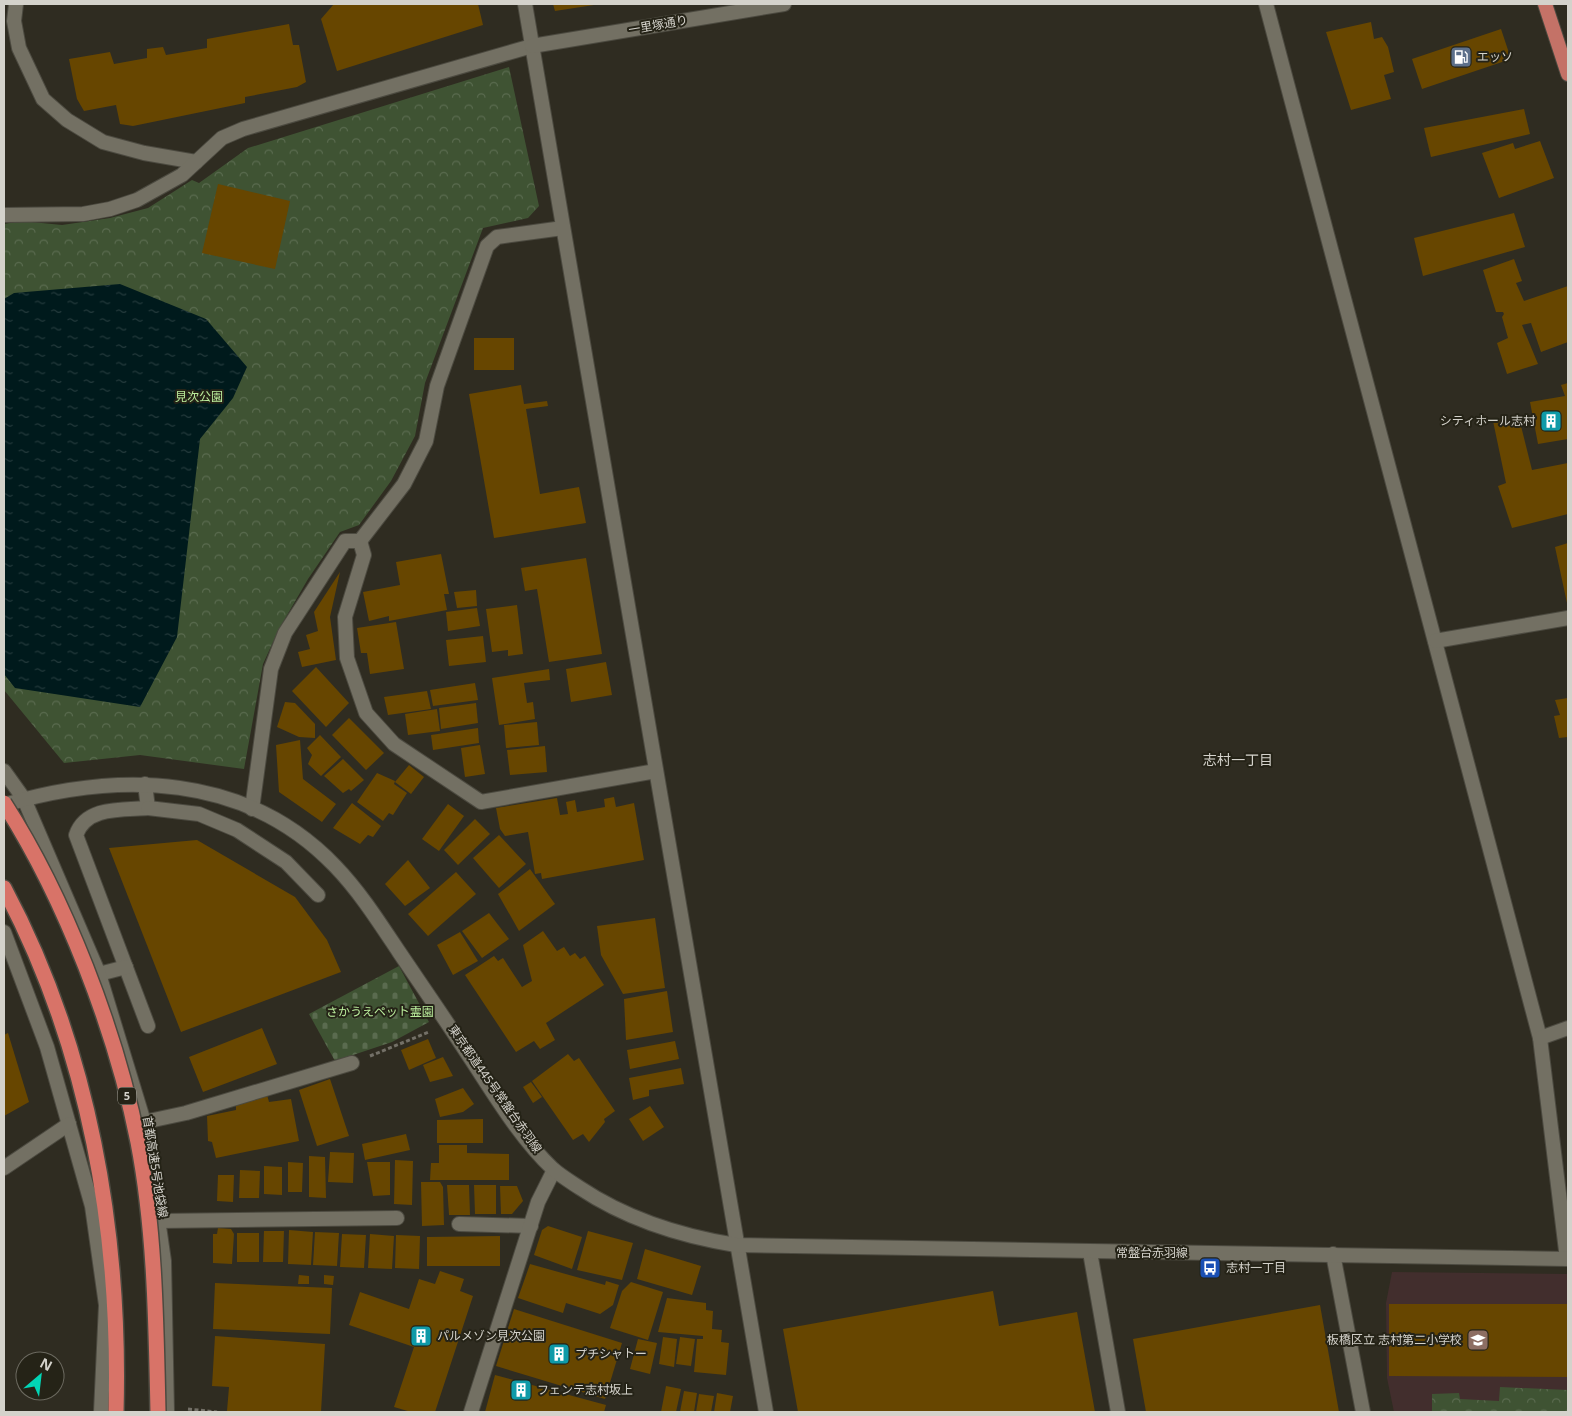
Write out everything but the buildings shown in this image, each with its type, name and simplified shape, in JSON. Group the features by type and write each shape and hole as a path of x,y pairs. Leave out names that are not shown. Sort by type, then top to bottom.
{"highway":[{"path":"1545,4 1568,74"},
{"name":"首都高速5号池袋線","path":"4,804 52,892 88,974 124,1083 138,1142 150,1226 165,1411"},
{"path":"4,888 48,986 67,1038 97,1153 108,1228 115,1307 116,1412"}],"street":[{"path":"16,4 14,21 19,48 43,99 67,120 103,142 144,153 196,162"},
{"path":"525,4 766,1412"},
{"name":"一里塚通り","path":"4,215 83,214 137,200 182,175 222,138 243,129 532,46 784,4"},
{"path":"1266,4 1540,1038 1568,1259"},
{"path":"360,541 404,484 426,442 437,386 487,246 497,238 563,228"},
{"path":"252,809 270,669 285,633 345,541 360,541"},
{"path":"360,541 364,555 344,617 347,658 366,713 394,744 481,802 656,770"},
{"path":"1435,641 1568,618"},
{"path":"4,771 24,799 65,890 99,974 144,1122 164,1261 165,1411"},
{"path":"145,784 148,808"},
{"name":"東京都道445号常盤台赤羽線","path":"4,804 95,786 145,784 194,790 231,800 252,809 301,837 334,864 363,897 524,1136 554,1170 605,1204 664,1230 736,1245"},
{"path":"148,1026 76,835 81,823 96,813 148,808 199,814 237,830 286,862 318,894"},
{"path":"4,932 47,1047 92,1206 106,1306 101,1412"},
{"path":"99,974 126,968"},
{"path":"1540,1038 1568,1028"},
{"path":"144,1122 186,1113 352,1063"},
{"path":"4,1168 69,1124"},
{"path":"471,1412 538,1202 554,1170"},
{"path":"158,1221 397,1218"},
{"path":"459,1224 530,1226"},
{"name":"常盤台赤羽線","path":"736,1245 1568,1259"},
{"path":"1090,1252 1118,1412"},
{"path":"1333,1254 1363,1412"}],"path":[{"path":"352,1063 449,1025"},
{"path":"165,1411 218,1412"}],"shaded area":[{"name":"板橋区立 志村第二小学校","path":"1392,1272 1568,1274 1568,1412 1394,1412 1387,1378 1386,1303"}],"green space":[{"name":"見次公園","path":"509,67 539,206 528,218 483,228 425,383 415,436 391,481 359,525 340,532 308,579 279,629 263,664 244,769 140,755 64,763 4,690 4,224 21,221 62,225 110,218 148,208 192,180 199,183 248,148"},
{"name":"さかうえペット霊園","path":"399,966 429,1022 392,1042 335,1061 309,1014"},
{"path":"1500,1387 1568,1390 1568,1412 1432,1412 1432,1394 1459,1393 1460,1399 1499,1401"}],"water":[{"path":"120,284 206,319 247,367 233,398 200,439 177,637 140,707 15,688 4,674 4,299 14,293"}],"place":[{"name":"エッソ","path":"1461,57"},
{"name":"シティホール志村","path":"1551,421"},
{"name":"志村一丁目","path":"1210,1268"},
{"name":"パルメゾン見次公園","path":"421,1336"},
{"name":"板橋区立 志村第二小学校","path":"1478,1340"},
{"name":"プチシャトー","path":"559,1354"},
{"name":"フェンテ志村坂上","path":"521,1390"}],"district":[{"name":"志村一丁目","path":"1238,760"}]}
